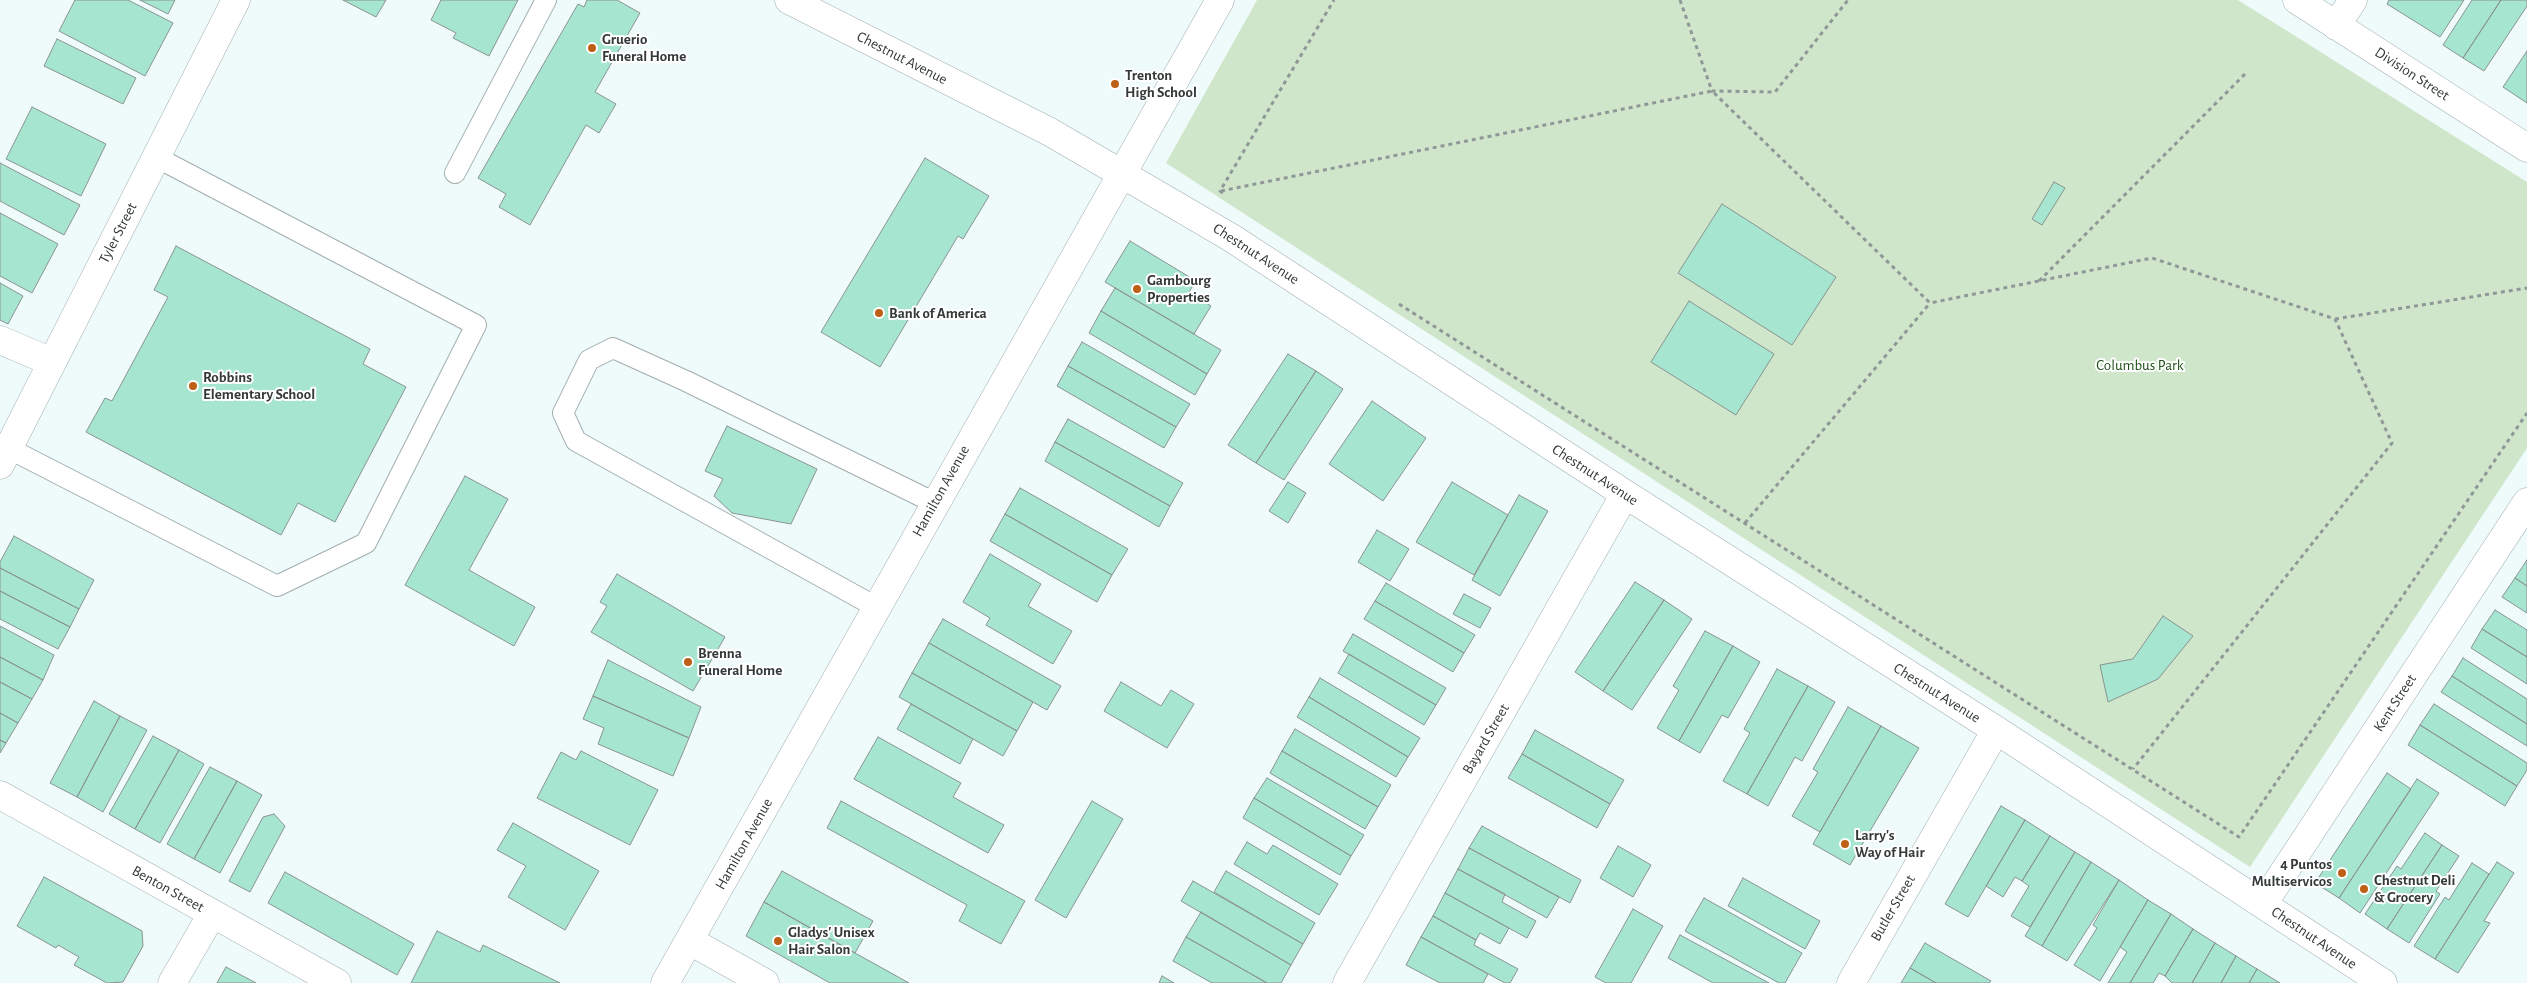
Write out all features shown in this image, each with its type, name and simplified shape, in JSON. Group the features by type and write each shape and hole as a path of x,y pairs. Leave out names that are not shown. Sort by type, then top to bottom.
{"street":[{"name":"Tyler Street","path":"4,457 236,0"},
{"name":"Chestnut Avenue","path":"789,0 1050,132 1238,242 1625,494 1996,730 2263,904 2367,979"},
{"name":"Hamilton Avenue","path":"665,983 934,503 1220,0"},
{"name":"Division Street","path":"2297,0 2527,148"},
{"path":"2336,26 2352,0"},
{"path":"0,340 52,362"},
{"name":"Bayard Street","path":"1347,983 1625,494"},
{"name":"Kent Street","path":"2263,904 2527,502"},
{"name":"Butler Street","path":"1851,983 1996,730"},
{"name":"Benton Street","path":"0,795 337,983"},
{"path":"172,983 212,914"},
{"path":"690,941 765,983"}],"lane":[{"path":"455,173 546,0"},
{"path":"4,457 277,586 366,543 476,325 156,157"},
{"path":"876,606 576,441 562,413 589,360 613,348 686,381 934,503"}],"path":[{"path":"1220,191 1334,0"},
{"path":"1680,0 1712,91 1930,303"},
{"path":"1220,191 1712,91 1775,92 1848,0"},
{"path":"2038,281 2246,73"},
{"path":"1220,191 1229,196"},
{"path":"1745,523 1930,303 2152,258 2335,319 2527,288"},
{"path":"1395,302 2239,837 2527,414"},
{"path":"2133,769 2392,443 2335,319"}],"green space":[{"name":"Columbus Park","path":"1257,0 2238,0 2527,182 2527,448 2250,867 1166,163"}],"building":[{"path":"75,0 128,0 173,23 145,76 59,31"},
{"path":"140,0 175,0 168,14"},
{"path":"343,0 386,0 376,17"},
{"path":"441,0 518,0 489,56 453,38 456,33 431,20"},
{"path":"587,0 617,0 640,13 595,92 616,104 599,133 586,125 530,225 499,207 506,194 478,178 578,4 584,7"},
{"path":"2389,0 2464,0 2440,37 2387,4"},
{"path":"2472,0 2501,0 2463,58 2443,45"},
{"path":"2501,0 2527,0 2527,6 2484,71 2463,58"},
{"path":"57,39 136,78 123,104 44,66"},
{"path":"2527,51 2527,103 2503,87"},
{"path":"32,107 106,144 81,196 6,159"},
{"path":"925,158 989,196 963,239 958,236 880,367 821,332"},
{"path":"0,163 80,205 64,235 0,201"},
{"path":"2054,182 2065,188 2042,225 2032,219"},
{"path":"1722,204 1836,277 1792,345 1678,273"},
{"path":"0,213 58,244 32,293 0,276"},
{"path":"1130,241 1196,281 1189,292 1211,306 1194,334 1105,282"},
{"path":"176,246 370,349 363,364 406,387 335,522 298,503 281,535 86,432 105,398 112,401 168,297 154,290"},
{"path":"0,283 23,296 8,324 0,320"},
{"path":"1115,288 1221,350 1207,374 1101,311"},
{"path":"1689,301 1774,354 1736,415 1651,362"},
{"path":"1101,311 1207,374 1195,395 1089,333"},
{"path":"1082,342 1190,404 1176,427 1068,366"},
{"path":"1288,354 1316,371 1256,463 1228,445"},
{"path":"1068,366 1176,427 1164,448 1057,386"},
{"path":"1316,371 1343,389 1284,480 1256,463"},
{"path":"1372,401 1426,438 1383,501 1329,464"},
{"path":"1068,419 1183,483 1170,506 1055,442"},
{"path":"727,426 817,469 791,524 732,513 714,496 723,479 705,471"},
{"path":"1055,442 1170,506 1159,527 1045,461"},
{"path":"465,476 508,499 469,570 535,607 514,646 405,585"},
{"path":"1288,482 1306,493 1288,523 1269,511"},
{"path":"1452,482 1508,515 1474,575 1416,542"},
{"path":"1020,488 1128,549 1112,575 1005,514"},
{"path":"1519,495 1548,511 1500,596 1472,580"},
{"path":"1005,514 1112,575 1097,602 990,541"},
{"path":"1377,530 1409,549 1390,581 1358,562"},
{"path":"14,536 94,580 79,609 0,568 0,562"},
{"path":"990,554 1041,584 1028,606 1072,631 1053,664 986,625 990,618 963,602"},
{"path":"2527,560 2527,586 2515,578"},
{"path":"0,568 79,609 70,627 0,591"},
{"path":"617,574 725,637 693,691 591,632 607,606 600,602"},
{"path":"2515,578 2527,586 2527,613 2502,597"},
{"path":"1635,582 1664,600 1603,691 1575,672"},
{"path":"1386,583 1475,635 1464,653 1375,601"},
{"path":"0,591 70,627 58,649 0,619"},
{"path":"1464,594 1491,608 1480,628 1453,614"},
{"path":"1664,600 1692,619 1632,710 1603,691"},
{"path":"1375,601 1464,653 1453,672 1364,619"},
{"path":"2495,610 2527,630 2527,657 2482,629"},
{"path":"2163,616 2193,636 2158,679 2108,702 2100,665 2133,659"},
{"path":"943,619 1061,686 1047,710 929,643"},
{"path":"0,626 54,655 43,680 0,657"},
{"path":"2482,629 2527,657 2527,684 2471,648"},
{"path":"1705,631 1733,646 1679,741 1657,728 1679,690 1673,686"},
{"path":"1353,634 1446,688 1436,705 1343,651"},
{"path":"929,643 1033,702 1017,731 912,673"},
{"path":"1733,646 1760,662 1728,718 1722,715 1700,753 1679,741"},
{"path":"1349,654 1436,705 1424,725 1338,673"},
{"path":"0,657 43,680 32,699 0,682"},
{"path":"2463,658 2527,699 2527,724 2452,676"},
{"path":"608,660 701,707 689,738 593,696"},
{"path":"1777,669 1808,686 1747,794 1723,781 1750,733 1744,729"},
{"path":"912,673 1017,731 1003,756 899,697"},
{"path":"2452,676 2527,724 2527,746 2441,692"},
{"path":"1320,678 1420,738 1408,757 1309,697"},
{"path":"0,682 32,699 18,723 0,713"},
{"path":"1121,682 1161,706 1171,690 1194,704 1167,748 1104,711"},
{"path":"1808,686 1835,702 1802,761 1795,757 1768,806 1747,794"},
{"path":"593,696 689,738 673,776 598,744 604,728 583,719"},
{"path":"1309,697 1408,757 1396,777 1297,717"},
{"path":"94,701 120,716 77,797 50,783"},
{"path":"911,704 973,739 960,764 897,729"},
{"path":"2434,704 2527,763 2527,770 2517,786 2420,725"},
{"path":"1848,707 1881,726 1820,832 1792,816 1818,772 1813,769"},
{"path":"0,713 18,723 6,743 0,740"},
{"path":"120,716 147,730 103,812 77,797"},
{"path":"2420,725 2517,786 2505,806 2408,745"},
{"path":"1881,726 1919,748 1850,865 1813,844"},
{"path":"1295,729 1391,785 1378,807 1282,751"},
{"path":"1535,730 1624,780 1610,804 1522,754"},
{"path":"153,736 179,750 135,829 109,814"},
{"path":"878,737 961,783 953,797 1004,825 988,853 854,779"},
{"path":"0,740 6,743 0,753"},
{"path":"179,750 204,764 160,843 135,829"},
{"path":"581,751 658,790 630,845 537,798 561,752 576,760"},
{"path":"1282,751 1378,807 1365,829 1270,773"},
{"path":"1522,754 1610,804 1597,828 1508,778"},
{"path":"210,767 237,781 194,859 167,844"},
{"path":"2387,773 2411,789 2339,898 2315,883"},
{"path":"1267,778 1364,835 1351,856 1254,798"},
{"path":"2417,779 2439,793 2360,913 2339,898"},
{"path":"237,781 262,795 220,873 194,859"},
{"path":"1254,798 1351,856 1340,875 1243,818"},
{"path":"841,801 1025,901 1001,944 959,921 967,905 827,828"},
{"path":"1092,801 1123,819 1066,918 1035,900"},
{"path":"2001,806 2025,820 1968,917 1945,904"},
{"path":"274,814 285,826 250,892 229,881 263,817"},
{"path":"2025,820 2050,836 2022,881 2015,877 2003,897 1986,886"},
{"path":"513,823 599,871 565,930 508,897 526,866 497,850"},
{"path":"1482,826 1581,880 1570,903 1469,848"},
{"path":"2425,833 2442,845 2387,929 2365,914 2397,866 2401,869"},
{"path":"2050,836 2075,852 2030,927 2011,916 2029,886 2022,881"},
{"path":"1247,842 1267,854 1273,845 1338,884 1319,915 1234,864"},
{"path":"2442,845 2459,856 2436,891 2440,894 2409,943 2387,929"},
{"path":"1618,846 1651,865 1633,897 1600,878"},
{"path":"1469,848 1559,897 1547,918 1458,869"},
{"path":"2075,852 2091,862 2042,946 2025,936"},
{"path":"2091,862 2119,880 2067,961 2042,946"},
{"path":"2497,862 2514,873 2484,921 2490,923 2458,973 2435,959"},
{"path":"2472,863 2489,874 2435,959 2414,946 2445,897 2449,900"},
{"path":"1458,869 1505,894 1502,902 1536,921 1527,938 1445,893"},
{"path":"782,871 873,921 855,953 764,902"},
{"path":"1226,871 1315,923 1303,944 1214,892"},
{"path":"285,872 414,944 397,975 268,903"},
{"path":"44,877 142,931 143,946 123,982 107,983 74,965 79,957 58,945 56,948 17,926"},
{"path":"1743,878 1820,921 1805,949 1728,906"},
{"path":"2119,880 2148,900 2100,981 2074,965 2097,928 2093,925"},
{"path":"1193,881 1303,944 1291,965 1181,901"},
{"path":"1445,893 1509,928 1500,944 1480,933 1476,940 1433,916"},
{"path":"1704,898 1802,953 1785,983 1779,983 1685,931"},
{"path":"2148,900 2171,914 2130,983 2108,983 2127,952 2120,947"},
{"path":"764,902 909,983 830,983 746,936"},
{"path":"1633,909 1663,926 1631,983 1606,983 1595,977"},
{"path":"1201,912 1291,965 1281,983 1267,983 1186,937"},
{"path":"2171,914 2193,929 2165,976 2159,973 2153,983 2130,983"},
{"path":"1433,916 1476,940 1474,945 1518,969 1510,983 1505,983 1421,937"},
{"path":"2193,929 2215,943 2192,983 2172,983 2165,976"},
{"path":"437,931 480,952 483,945 560,983 411,983"},
{"path":"1680,935 1769,983 1713,983 1668,958"},
{"path":"1186,937 1267,983 1212,983 1173,961"},
{"path":"1421,937 1488,974 1483,983 1440,983 1406,965"},
{"path":"1925,943 1991,981 1989,983 1936,983 1910,968"},
{"path":"2215,943 2236,956 2221,983 2192,983"},
{"path":"2236,956 2257,969 2249,983 2221,983"},
{"path":"226,967 256,983 217,983"},
{"path":"1910,968 1936,983 1901,983"},
{"path":"2257,969 2280,983 2249,983"},
{"path":"1162,976 1174,983 1159,983"}],"place":[{"name":"Gruerio Funeral Home","path":"592,48"},
{"name":"Trenton High School","path":"1115,84"},
{"name":"Gambourg Properties","path":"1137,289"},
{"name":"Bank of America","path":"879,313"},
{"name":"Robbins Elementary School","path":"193,386"},
{"name":"Brenna Funeral Home","path":"688,662"},
{"name":"Larry's Way of Hair","path":"1845,844"},
{"name":"4 Puntos Multiservicos","path":"2342,873"},
{"name":"Chestnut Deli & Grocery","path":"2364,889"},
{"name":"Gladys' Unisex Hair Salon","path":"778,941"}]}
